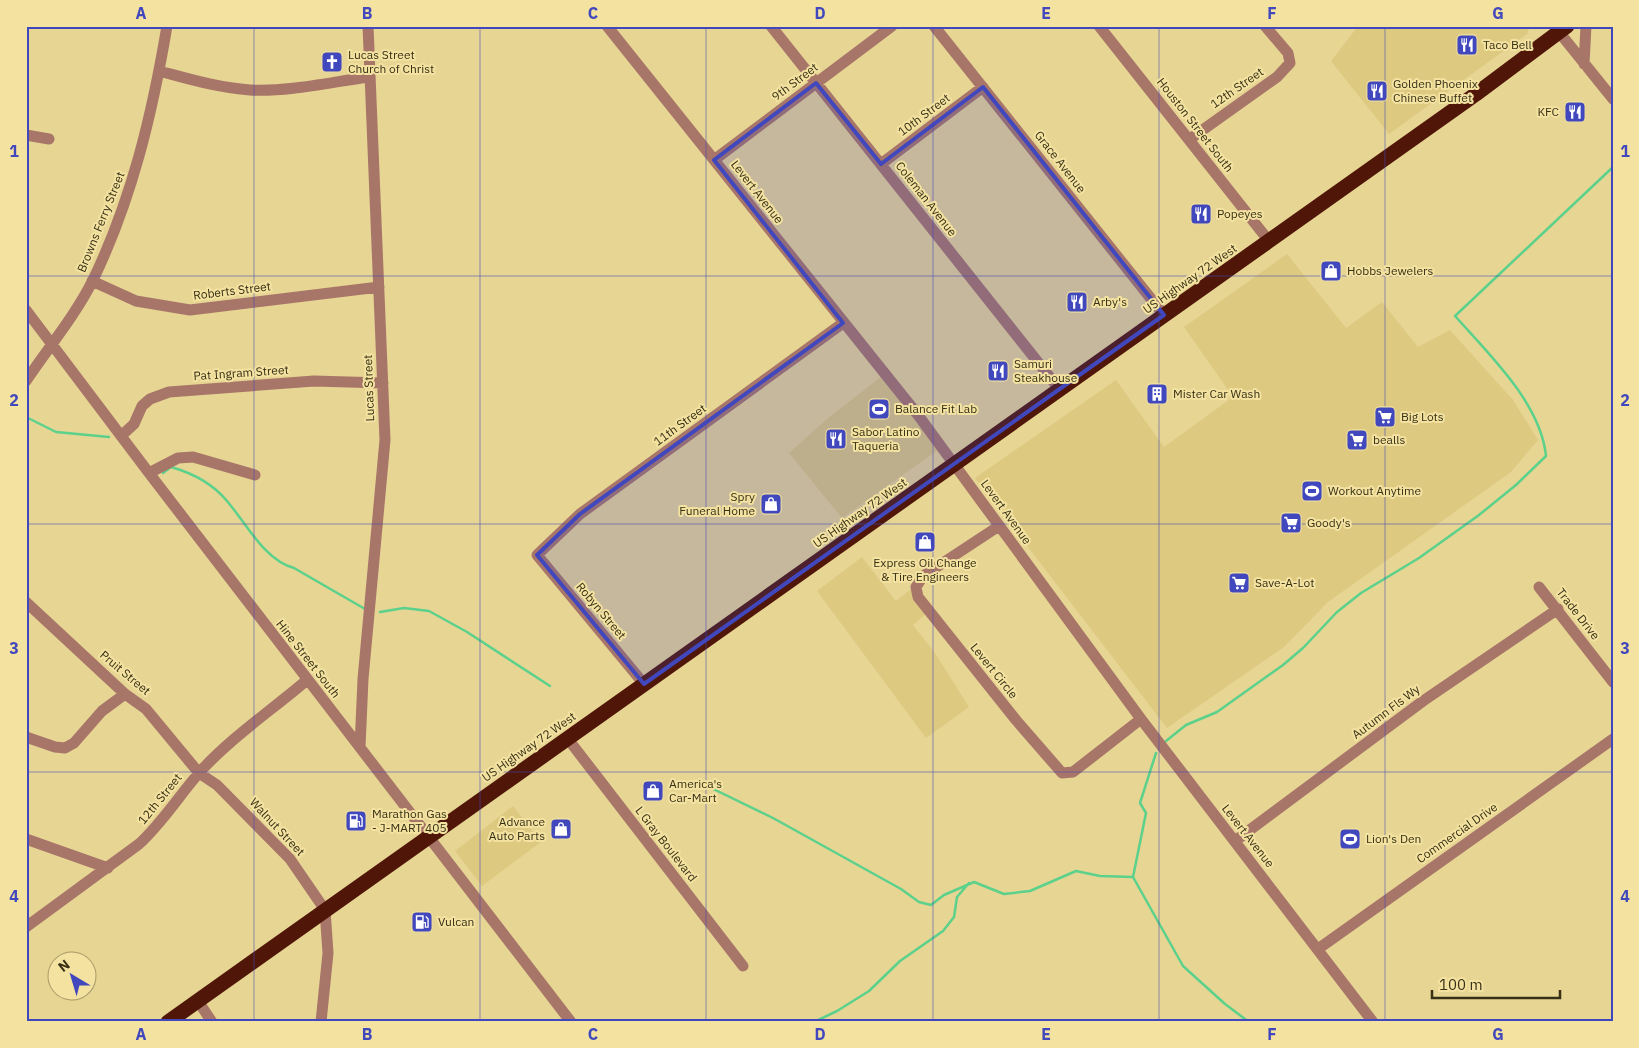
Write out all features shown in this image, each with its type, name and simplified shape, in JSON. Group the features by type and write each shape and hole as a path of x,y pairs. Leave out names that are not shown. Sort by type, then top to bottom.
{"highway":[{"name":"US Highway 72 West","path":"168,1022 1481,91 1563,29"}],"street":[{"name":"Browns Ferry Street","path":"26,381 92,280 120,217 146,138 167,26"},
{"name":"Levert Avenue","path":"607,26 918,415 1142,720 1373,1022"},
{"name":"Coleman Avenue","path":"771,26 1060,390"},
{"name":"9th Street","path":"714,160 892,26"},
{"name":"Grace Avenue","path":"934,26 1164,315"},
{"name":"Houston Street South","path":"1099,26 1269,241"},
{"name":"12th Street","path":"1190,139 1277,77 1290,63 1288,53 1265,26"},
{"path":"1584,64 1586,26"},
{"name":"Lucas Street","path":"360,747 363,679 384,455 383,383 370,77 370,28"},
{"path":"1563,29 1584,64 1613,99"},
{"path":"159,71 207,84 249,90 270,90 370,77"},
{"name":"10th Street","path":"881,164 983,87"},
{"path":"26,135 49,139"},
{"name":"Roberts Street","path":"92,280 136,301 190,310 379,287"},
{"name":"Hine Street South","path":"26,310 307,680 571,1022"},
{"name":"11th Street","path":"537,555 580,514 843,323"},
{"name":"Pat Ingram Street","path":"121,436 134,424 142,406 150,399 169,392 314,381 383,383"},
{"path":"149,473 178,458 193,457 255,475"},
{"name":"Levert Circle","path":"999,526 923,576 916,587 918,597 1062,773 1074,772 1142,720"},
{"name":"Robyn Street","path":"537,555 644,684"},
{"name":"Trade Drive","path":"1539,587 1613,682"},
{"name":"Pruit Street","path":"26,602 125,694 146,709 199,773"},
{"name":"Autumn Fls Wy","path":"1235,841 1423,701 1558,609"},
{"name":"12th Street","path":"26,926 108,868 156,829 199,773 226,747 307,680"},
{"path":"26,738 55,747 65,748 74,743 102,711 125,694"},
{"name":"L Gray Boulevard","path":"568,739 743,966"},
{"name":"Commercial Drive","path":"1318,949 1613,739"},
{"name":"Walnut Street","path":"199,773 217,785 290,858 325,910"},
{"path":"26,839 108,868"},
{"path":"321,1022 328,953 325,910"},
{"path":"198,1001 212,1022"}],"highlighted area":[{"path":"816,83 881,164 983,87 1164,315 644,684 537,555 580,514 843,323 714,160"}],"shaded area":[{"path":"1358,26 1530,26 1527,34 1389,134 1331,61"},
{"path":"1287,254 1346,328 1382,302 1418,347 1450,330 1513,400 1538,440 1511,472 1328,602 1284,647 1167,728 975,478 1116,380 1164,447 1233,397 1184,327"},
{"path":"882,376 938,450 842,518 789,453 827,419"},
{"path":"862,557 896,601 911,589 929,611 913,625 935,653 969,707 926,738 817,591"},
{"path":"513,806 541,842 482,886 455,851"}],"waterway":[{"path":"1166,741 1186,725 1217,712 1283,665 1303,648 1337,612 1361,593 1419,558 1479,515 1516,485 1546,456 1535,418 1524,399 1498,364 1455,316 1613,167"},
{"path":"26,417 56,432 109,437"},
{"path":"163,473 171,467 187,472 209,484 227,501 265,550 274,558 365,609"},
{"path":"380,612 404,608 429,611 467,632 550,686"},
{"path":"1156,753 1140,803 1146,813 1133,877 1183,966 1225,1004 1249,1022"},
{"path":"703,784 773,818 901,889 919,902 931,905 944,895 974,882 1004,894 1030,891 1076,871 1100,876 1133,877"},
{"path":"814,1022 837,1011 869,991 900,961 943,931 954,917 957,897 969,883"}],"place":[{"name":"Taco Bell","path":"1467,45"},
{"name":"Lucas Street Church of Christ","path":"332,62"},
{"name":"Golden Phoenix Chinese Buffet","path":"1377,91"},
{"name":"KFC","path":"1575,112"},
{"name":"Popeyes","path":"1201,214"},
{"name":"Hobbs Jewelers","path":"1331,271"},
{"name":"Arby's","path":"1077,302"},
{"name":"Samuri Steakhouse","path":"998,371"},
{"name":"Mister Car Wash","path":"1157,394"},
{"name":"Balance Fit Lab","path":"879,409"},
{"name":"Big Lots","path":"1385,417"},
{"name":"Sabor Latino Taqueria","path":"836,439"},
{"name":"bealls","path":"1357,440"},
{"name":"Workout Anytime","path":"1312,491"},
{"name":"Spry Funeral Home","path":"771,504"},
{"name":"Goody's","path":"1291,523"},
{"name":"Express Oil Change & Tire Engineers","path":"925,542"},
{"name":"Save-A-Lot","path":"1239,583"},
{"name":"America's Car-Mart","path":"653,791"},
{"name":"Marathon Gas - J-MART 405","path":"356,821"},
{"name":"Advance Auto Parts","path":"561,829"},
{"name":"Lion's Den","path":"1350,839"},
{"name":"Vulcan","path":"422,922"}]}
